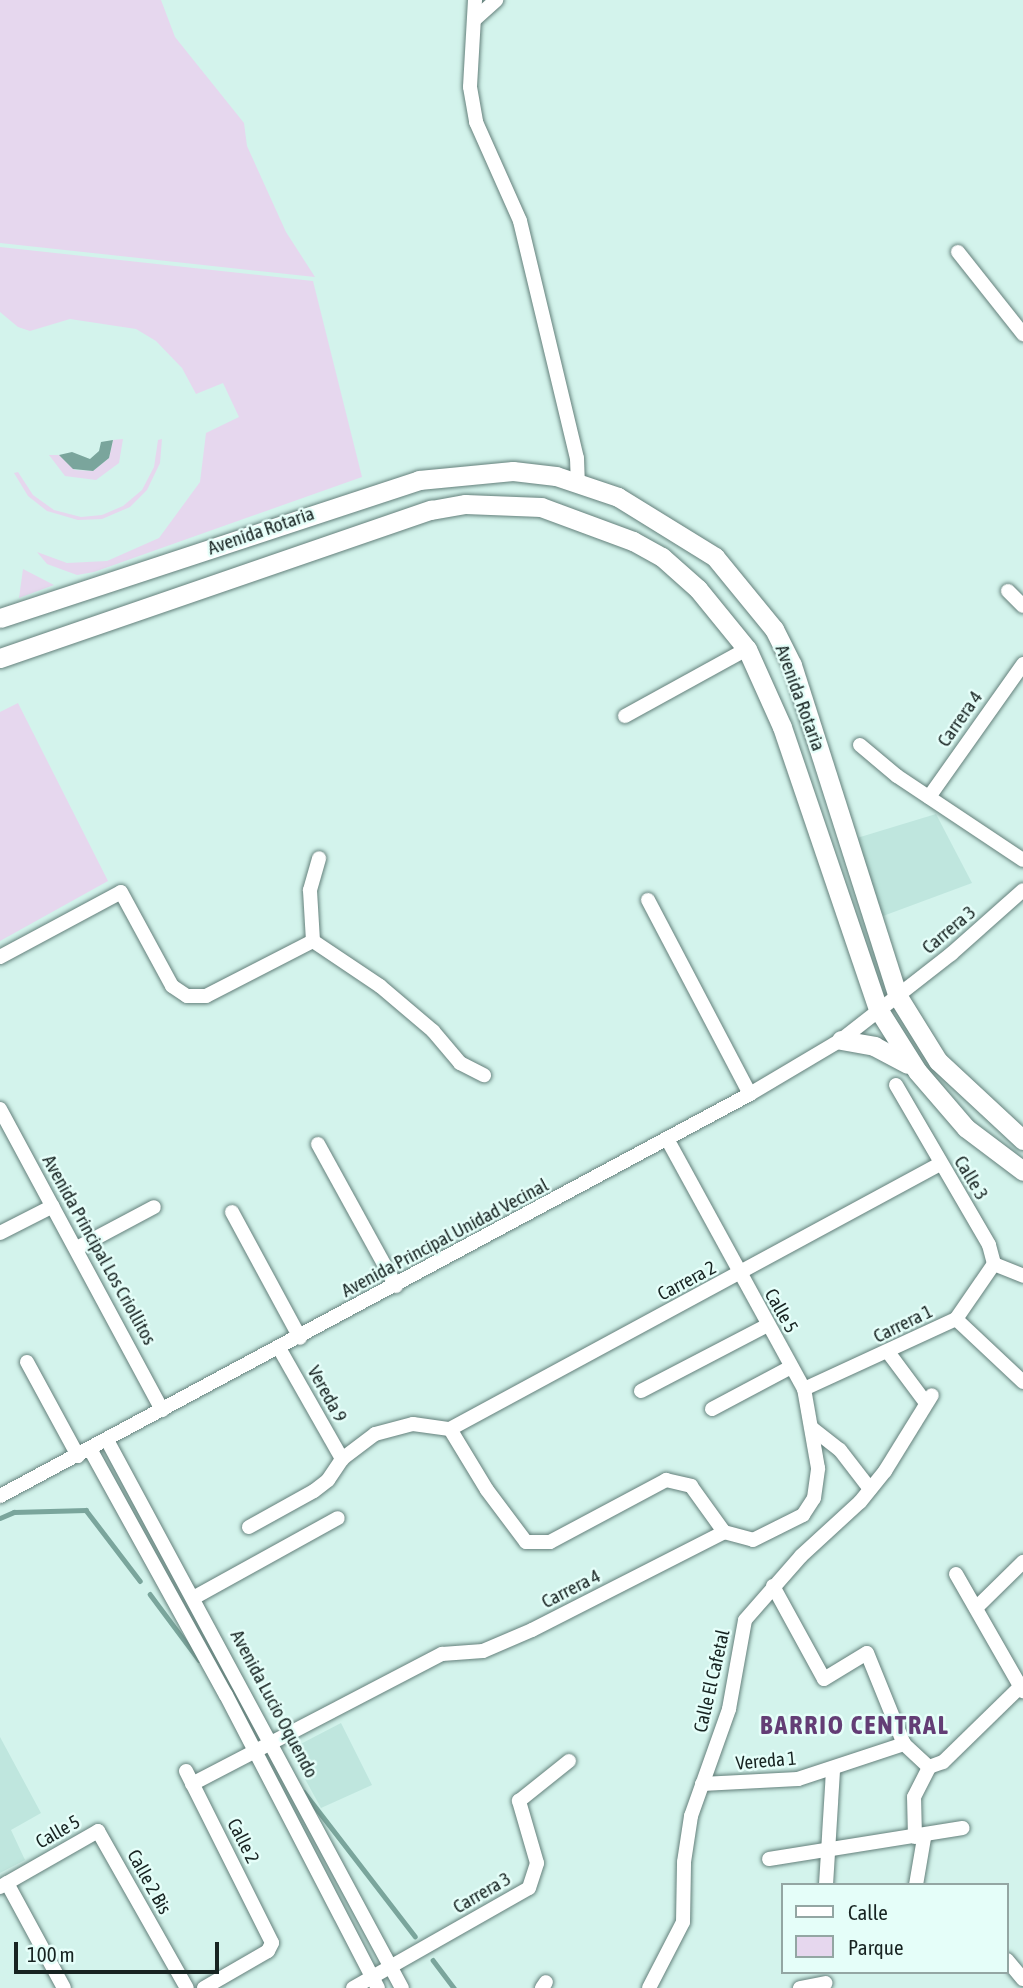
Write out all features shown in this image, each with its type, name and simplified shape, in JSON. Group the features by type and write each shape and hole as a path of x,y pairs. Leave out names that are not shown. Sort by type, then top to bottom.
{"main road":[{"name":"Avenida Rotaria","path":"0,618 397,485 450,475 513,471 578,482 618,497 685,535 715,557 774,629 792,665 897,995 938,1061 1023,1140"},
{"name":"Avenida Rotaria","path":"0,658 388,524 466,504 541,507 633,541 662,557 698,589 747,649 782,727 877,1009 917,1071 966,1128 1023,1171"},
{"path":"841,1040 885,1050 917,1071"}],"street":[{"path":"474,0 470,87 476,121 520,221 577,458 578,482"},
{"path":"474,20 496,0"},
{"path":"958,252 1023,334"},
{"path":"1008,591 1023,607"},
{"path":"625,716 747,649"},
{"name":"Carrera 4","path":"929,797 1023,664"},
{"path":"863,748 929,797 1023,860"},
{"path":"313,941 310,890 319,858"},
{"name":"Carrera 3","path":"897,995 1023,890"},
{"path":"0,957 121,892 172,986 187,996 206,996 313,941"},
{"path":"648,900 750,1094"},
{"path":"313,941 380,986 433,1031 460,1063 484,1075"},
{"name":"Avenida Principal Unidad Vecinal","path":"0,1496 668,1140 841,1040 897,995"},
{"name":"Calle 3","path":"897,1086 989,1245 994,1264"},
{"name":"Avenida Principal Los Criollitos","path":"0,1110 77,1248 162,1410"},
{"name":"Calle 5","path":"668,1140 766,1326 804,1389 813,1429"},
{"path":"318,1144 396,1286"},
{"name":"Carrera 2","path":"450,1429 940,1164"},
{"path":"0,1233 53,1206"},
{"path":"77,1248 154,1207"},
{"path":"232,1212 300,1338"},
{"path":"994,1264 1023,1276"},
{"name":"Carrera 1","path":"804,1389 956,1319 994,1264"},
{"path":"956,1319 1023,1382"},
{"path":"641,1391 766,1326"},
{"name":"Vereda 9","path":"279,1349 342,1459"},
{"name":"Calle El Cafetal","path":"649,1988 683,1922 687,1838 702,1784 729,1709 745,1620 773,1586 870,1489 929,1399 888,1352"},
{"name":"Avenida Lucio Oquendo","path":"27,1362 84,1452 255,1750 375,1983"},
{"path":"712,1409 791,1367"},
{"path":"249,1527 328,1480 342,1459 375,1434 413,1424 450,1429 487,1490 526,1542 550,1542 666,1480 691,1486 724,1532 753,1539 803,1515 814,1498 818,1468 813,1429"},
{"path":"813,1429 840,1450 870,1489"},
{"name":"Avenida Lucio Oquendo","path":"107,1440 273,1741 402,1988"},
{"path":"195,1597 338,1518"},
{"name":"Carrera 4","path":"273,1741 442,1654 483,1651 532,1630 724,1532"},
{"path":"976,1608 1023,1562"},
{"path":"916,1883 919,1838 914,1797 929,1767 957,1754 1022,1687 956,1574"},
{"path":"773,1586 824,1679 867,1653 904,1744 929,1767"},
{"path":"255,1750 273,1741"},
{"path":"827,1883 833,1770 904,1744"},
{"name":"Calle 2","path":"204,1988 268,1951 272,1942 189,1777 255,1750"},
{"name":"Carrera 3","path":"391,1967 529,1888 538,1870 519,1801 569,1761"},
{"name":"Vereda 1","path":"702,1784 774,1783 833,1770"},
{"path":"769,1859 829,1846 919,1838 963,1828"},
{"name":"Calle 5","path":"4,1885 98,1831"},
{"name":"Calle 2 Bis","path":"98,1831 187,1988"},
{"path":"4,1885 64,1988"},
{"path":"1009,1962 1023,1979"},
{"path":"353,1988 375,1983 391,1967"},
{"path":"800,1988 827,1981"}],"shaded area":[{"path":"113,440 109,458 93,471 73,469 59,455 72,452 90,459 99,451 101,442"},
{"path":"936,814 972,883 883,916 857,838"},
{"path":"341,1723 372,1785 321,1808 289,1750"},
{"path":"0,1737 41,1813 11,1830 25,1860 0,1873"}],"green space":[{"path":"0,0 161,0 175,37 244,123 247,146 286,232 315,277 0,243"},
{"path":"0,247 313,281 362,477 94,572 77,575 47,564 37,552 67,563 107,561 159,538 200,482 206,433 239,417 223,383 196,394 182,368 156,341 136,329 70,319 30,331 18,327 0,312"},
{"path":"123,439 119,463 96,480 65,476 49,455 59,455 75,470 93,471 109,458 113,440"},
{"path":"162,439 160,463 147,490 130,507 102,519 78,520 47,511 28,496 14,473 18,472 33,495 54,510 81,517 102,515 123,506 142,490 154,467 158,440"},
{"path":"23,569 54,585 19,598"},
{"path":"18,703 108,881 0,941 0,712"}],"waterway":[{"path":"0,1518 14,1512 86,1510 140,1581"},
{"path":"150,1594 199,1660"},
{"path":"304,1792 415,1936"},
{"path":"433,1960 454,1988"}],"district":[{"name":"BARRIO CENTRAL","path":"855,1726"}]}
